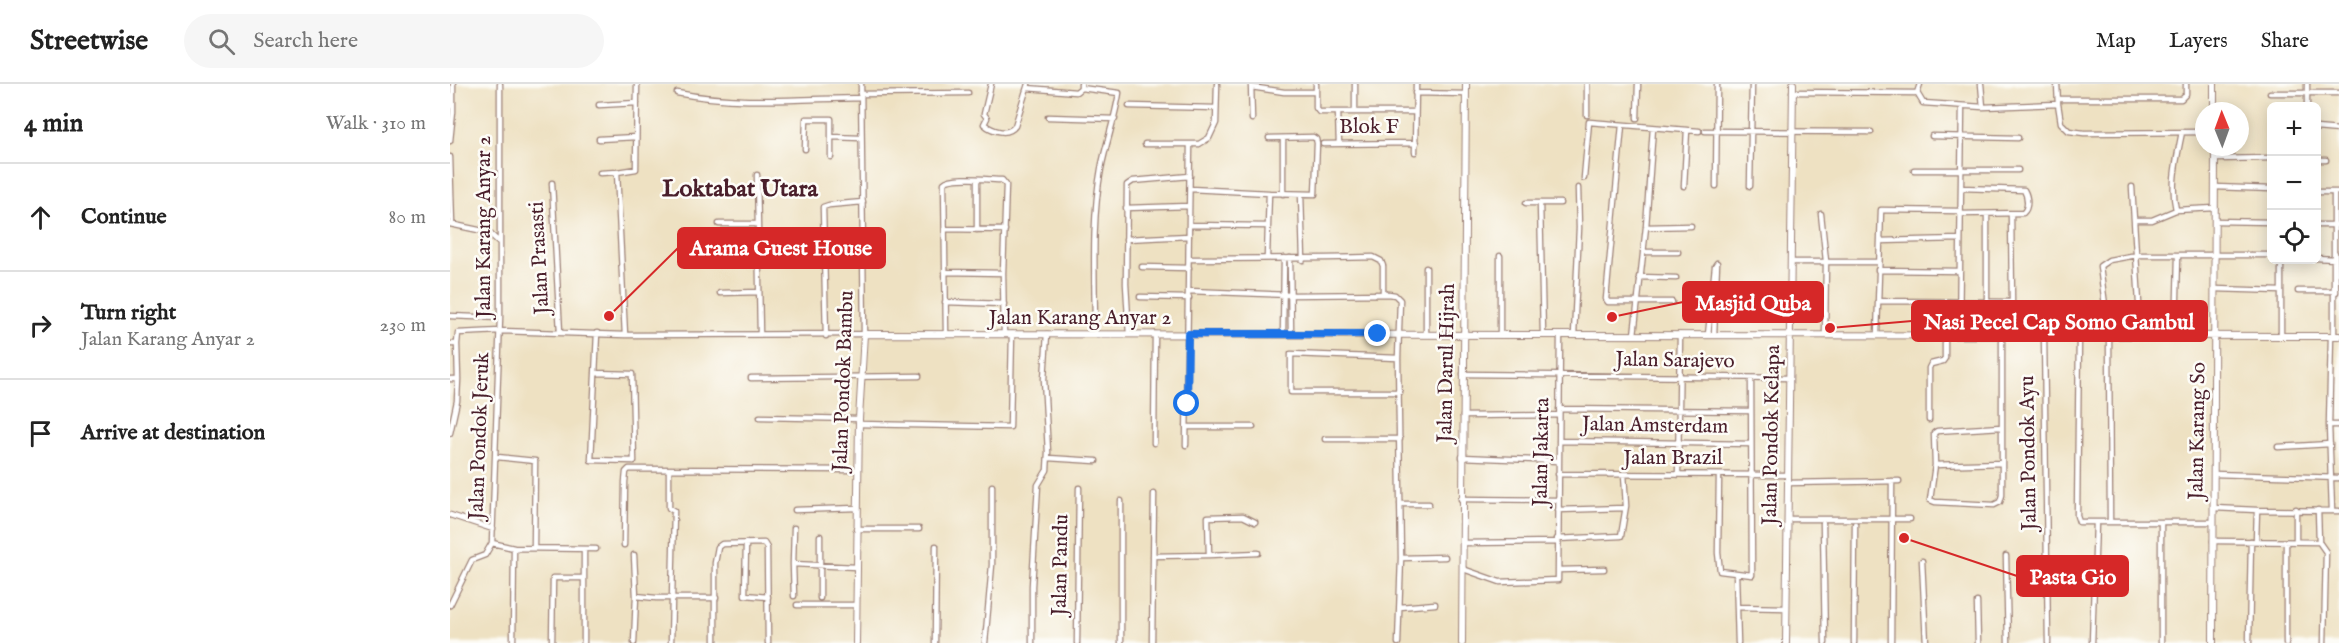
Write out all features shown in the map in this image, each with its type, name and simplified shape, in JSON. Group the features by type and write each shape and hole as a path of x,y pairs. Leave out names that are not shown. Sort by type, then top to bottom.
{"street":[{"path":"450,141 453,84"},
{"name":"Jalan Karang Anyar 2","path":"500,84 500,331 625,335 826,336 864,334 2335,336"},
{"path":"600,173 636,169 637,84"},
{"name":"Jalan Pondok Bambu","path":"856,643 856,529 864,334 861,84"},
{"path":"992,84 984,114 987,118 984,124 1007,132 1015,126 1027,86 1076,92 1081,86 1119,93 1115,119 1101,167 1095,221 1095,334"},
{"path":"1145,144 1202,144 1209,138 1216,123 1217,84"},
{"path":"1316,84 1318,111 1415,112"},
{"path":"1355,84 1355,111"},
{"path":"1415,152 1416,84"},
{"name":"Jalan Darul Hijrah","path":"1462,643 1464,543 1461,499 1466,84"},
{"path":"1587,84 1587,115"},
{"path":"1637,118 1638,84"},
{"path":"1716,186 1717,84"},
{"path":"1750,186 1752,84"},
{"name":"Jalan Pondok Kelapa","path":"1786,643 1793,84"},
{"path":"1920,84 1917,93 1923,104 1983,107 2058,101 2181,99 2186,94 2186,84"},
{"path":"1981,84 1983,107"},
{"path":"2057,84 2061,123 2069,131 2084,133 2195,132"},
{"path":"2214,84 2214,102"},
{"path":"2307,84 2307,102"},
{"path":"1252,118 1251,86 1284,92 1316,92"},
{"path":"1792,92 1917,93"},
{"path":"677,93 700,98 748,100 968,93"},
{"path":"1415,93 1466,94"},
{"path":"2270,93 2339,93"},
{"path":"599,105 637,103"},
{"path":"1129,106 1216,108"},
{"path":"1959,335 1962,106"},
{"path":"1338,112 1339,144"},
{"path":"1048,117 1115,119"},
{"path":"806,149 806,119 831,119 831,157"},
{"path":"1584,178 1588,123 1702,131 1871,132"},
{"path":"1622,125 1606,299 1608,302 1672,302"},
{"path":"1634,335 1646,227 1653,128"},
{"path":"2321,128 2339,130"},
{"path":"1684,186 1687,130"},
{"path":"2176,210 2173,194 2174,176 2182,132"},
{"path":"1932,136 2018,138"},
{"path":"599,140 636,137"},
{"path":"831,137 861,138"},
{"path":"1190,189 1315,194 1316,138 1269,138"},
{"path":"1283,138 1283,194"},
{"name":"Blok F","path":"1323,144 1416,143"},
{"path":"1186,445 1190,144"},
{"path":"450,157 451,224 488,232 499,242"},
{"path":"2215,159 2267,158"},
{"name":"Jalan Karang So","path":"2212,643 2215,159"},
{"path":"2321,160 2326,160"},
{"path":"1914,170 2018,170"},
{"path":"617,172 625,335"},
{"path":"757,175 760,334"},
{"path":"1129,334 1126,284 1127,185 1132,181 1190,176"},
{"path":"977,179 977,230"},
{"path":"760,417 1010,428 1008,334 1003,273 1007,190 1005,182 977,179 945,181 946,334"},
{"name":"Jalan Prasasti","path":"552,183 560,332"},
{"path":"2132,187 2138,255 2141,336"},
{"path":"2215,187 2267,189"},
{"path":"1574,335 1579,228 1578,188"},
{"path":"1877,335 1881,210 1987,214 2011,214 2026,211 2027,195 2024,190 1961,188"},
{"path":"719,190 757,190"},
{"path":"2321,192 2337,192 2335,336 2330,376 2332,510"},
{"path":"1267,257 1269,193"},
{"path":"1301,194 1303,260"},
{"path":"826,336 823,207 863,202"},
{"path":"1526,203 1560,203"},
{"path":"1540,203 1543,334"},
{"path":"1126,208 1189,207"},
{"path":"2134,220 2157,218 2176,210 2215,208"},
{"path":"1821,214 1826,261 1824,335"},
{"path":"1987,214 1988,303"},
{"path":"1878,301 2010,303 2013,300 2011,214"},
{"path":"2215,221 2267,222"},
{"path":"719,224 758,224"},
{"path":"1189,225 1268,226"},
{"path":"1646,227 1691,226"},
{"path":"945,229 1005,230"},
{"path":"1126,239 1189,236"},
{"path":"1880,241 1960,239"},
{"path":"1643,252 1678,252"},
{"path":"2110,522 2109,336 2100,266 2109,260 2138,255 2267,255"},
{"path":"1500,256 1500,334"},
{"path":"2176,336 2178,256"},
{"path":"720,258 759,257"},
{"path":"1287,258 1287,295 1291,334"},
{"path":"1189,259 1377,258 1383,266 1383,294"},
{"path":"2321,258 2336,259"},
{"path":"1791,262 1878,262"},
{"path":"1717,263 1711,335 1715,266 1717,263"},
{"path":"2281,264 2281,336"},
{"path":"1142,267 1189,268"},
{"path":"1426,268 1426,334"},
{"path":"1878,270 1960,271"},
{"path":"945,272 1003,273"},
{"path":"1639,277 1676,278"},
{"path":"2215,289 2281,291"},
{"path":"1189,291 1287,295 1383,294 1395,295 1401,300 1398,358 1401,558 1398,643"},
{"path":"2298,291 2336,292"},
{"path":"720,293 759,292"},
{"path":"1282,334 1287,295"},
{"path":"1140,297 1189,298"},
{"path":"945,303 1005,304"},
{"path":"450,316 501,318"},
{"path":"450,433 457,400 458,333 500,331"},
{"name":"Jalan Pondok Jeruk","path":"492,543 500,331"},
{"path":"595,373 632,374 634,461 591,460 595,373 597,333"},
{"path":"1032,643 1032,586 1038,485 1047,470 1048,458 1044,379 1047,334"},
{"path":"1154,443 1155,334"},
{"name":"Jalan Jakarta","path":"1558,570 1560,334"},
{"path":"1678,475 1680,335"},
{"path":"1929,420 1929,368 1930,364 1946,358 1945,335"},
{"path":"2001,427 1937,431 1934,435 1935,465 1930,500 1994,505 2000,502 2002,495 2002,335"},
{"name":"Jalan Pondok Ayu","path":"2044,335 2048,643"},
{"path":"2079,336 2077,516 2079,522 2213,522"},
{"path":"450,344 457,344"},
{"path":"1398,358 1291,354 1291,392 1400,392"},
{"name":"Jalan Sarajevo","path":"1463,374 1789,378"},
{"path":"750,378 919,376"},
{"path":"2330,376 2339,376"},
{"path":"450,379 458,379"},
{"path":"1719,475 1719,567 1721,573 1752,575 1751,379"},
{"path":"1462,416 1559,412 1751,411"},
{"path":"2330,425 2339,425"},
{"path":"1186,427 1253,427"},
{"path":"1325,439 1400,439"},
{"name":"Jalan Amsterdam","path":"1559,441 1751,444"},
{"path":"2278,447 2330,444"},
{"path":"497,457 536,462 534,547"},
{"path":"1462,457 1558,460"},
{"path":"1048,458 1096,461"},
{"path":"1935,465 2001,463"},
{"path":"624,545 626,472 633,469 858,470"},
{"path":"669,470 669,508 674,510 670,643"},
{"name":"Jalan Brazil","path":"1558,474 1751,475 1788,479 1899,481"},
{"path":"1464,543 1618,538 1623,533 1624,474"},
{"path":"2214,474 2339,478"},
{"path":"1891,643 1892,481"},
{"path":"985,643 992,565 992,486"},
{"name":"Jalan Pandu","path":"1077,643 1078,488"},
{"path":"1152,643 1154,494"},
{"path":"1461,499 1558,500"},
{"path":"1121,501 1121,643"},
{"path":"1400,504 1429,504"},
{"path":"795,510 857,508"},
{"path":"1558,510 1625,508"},
{"path":"2214,508 2339,511"},
{"path":"2250,643 2257,510"},
{"path":"2296,510 2296,541"},
{"path":"2318,510 2319,542 2326,552 2324,643"},
{"path":"450,515 493,529"},
{"path":"1199,516 1243,516 1255,522"},
{"path":"1208,516 1209,555"},
{"path":"1788,519 1910,519"},
{"path":"2161,522 2161,643"},
{"path":"1823,523 1825,643"},
{"path":"2092,643 2097,523"},
{"path":"1854,643 1855,524"},
{"path":"794,528 794,596"},
{"path":"856,529 919,529"},
{"path":"820,536 820,598"},
{"path":"2213,541 2319,542"},
{"path":"2286,542 2286,643"},
{"path":"450,605 472,560 485,555 492,543 514,548 596,549"},
{"path":"746,543 745,595 768,597"},
{"path":"715,643 715,563 718,547 722,544 746,543 766,545 768,643"},
{"path":"935,643 936,546"},
{"path":"513,643 514,548"},
{"path":"584,549 584,643"},
{"path":"1153,556 1258,553"},
{"path":"634,555 636,596 634,643"},
{"path":"2006,556 2008,643"},
{"path":"1401,558 1445,557"},
{"path":"1922,561 1926,643"},
{"path":"793,564 856,567"},
{"path":"1463,569 1506,583 1556,581 1558,570 1604,569"},
{"path":"1736,574 1737,643"},
{"path":"552,643 553,578 584,578"},
{"path":"636,596 716,598"},
{"path":"1977,603 1978,643"},
{"path":"1400,607 1435,604"},
{"path":"797,605 856,605"},
{"path":"1737,607 1785,608"}],"place":[{"name":"Arama Guest House","path":"609,316"},
{"name":"Masjid Quba","path":"1612,317"},
{"name":"Nasi Pecel Cap Somo Gambul","path":"1830,328"},
{"name":"Pasta Gio","path":"1904,538"}],"district":[{"name":"Loktabat Utara","path":"740,189"}],"route":[{"path":"1187,404 1188,334 1378,334"}]}
